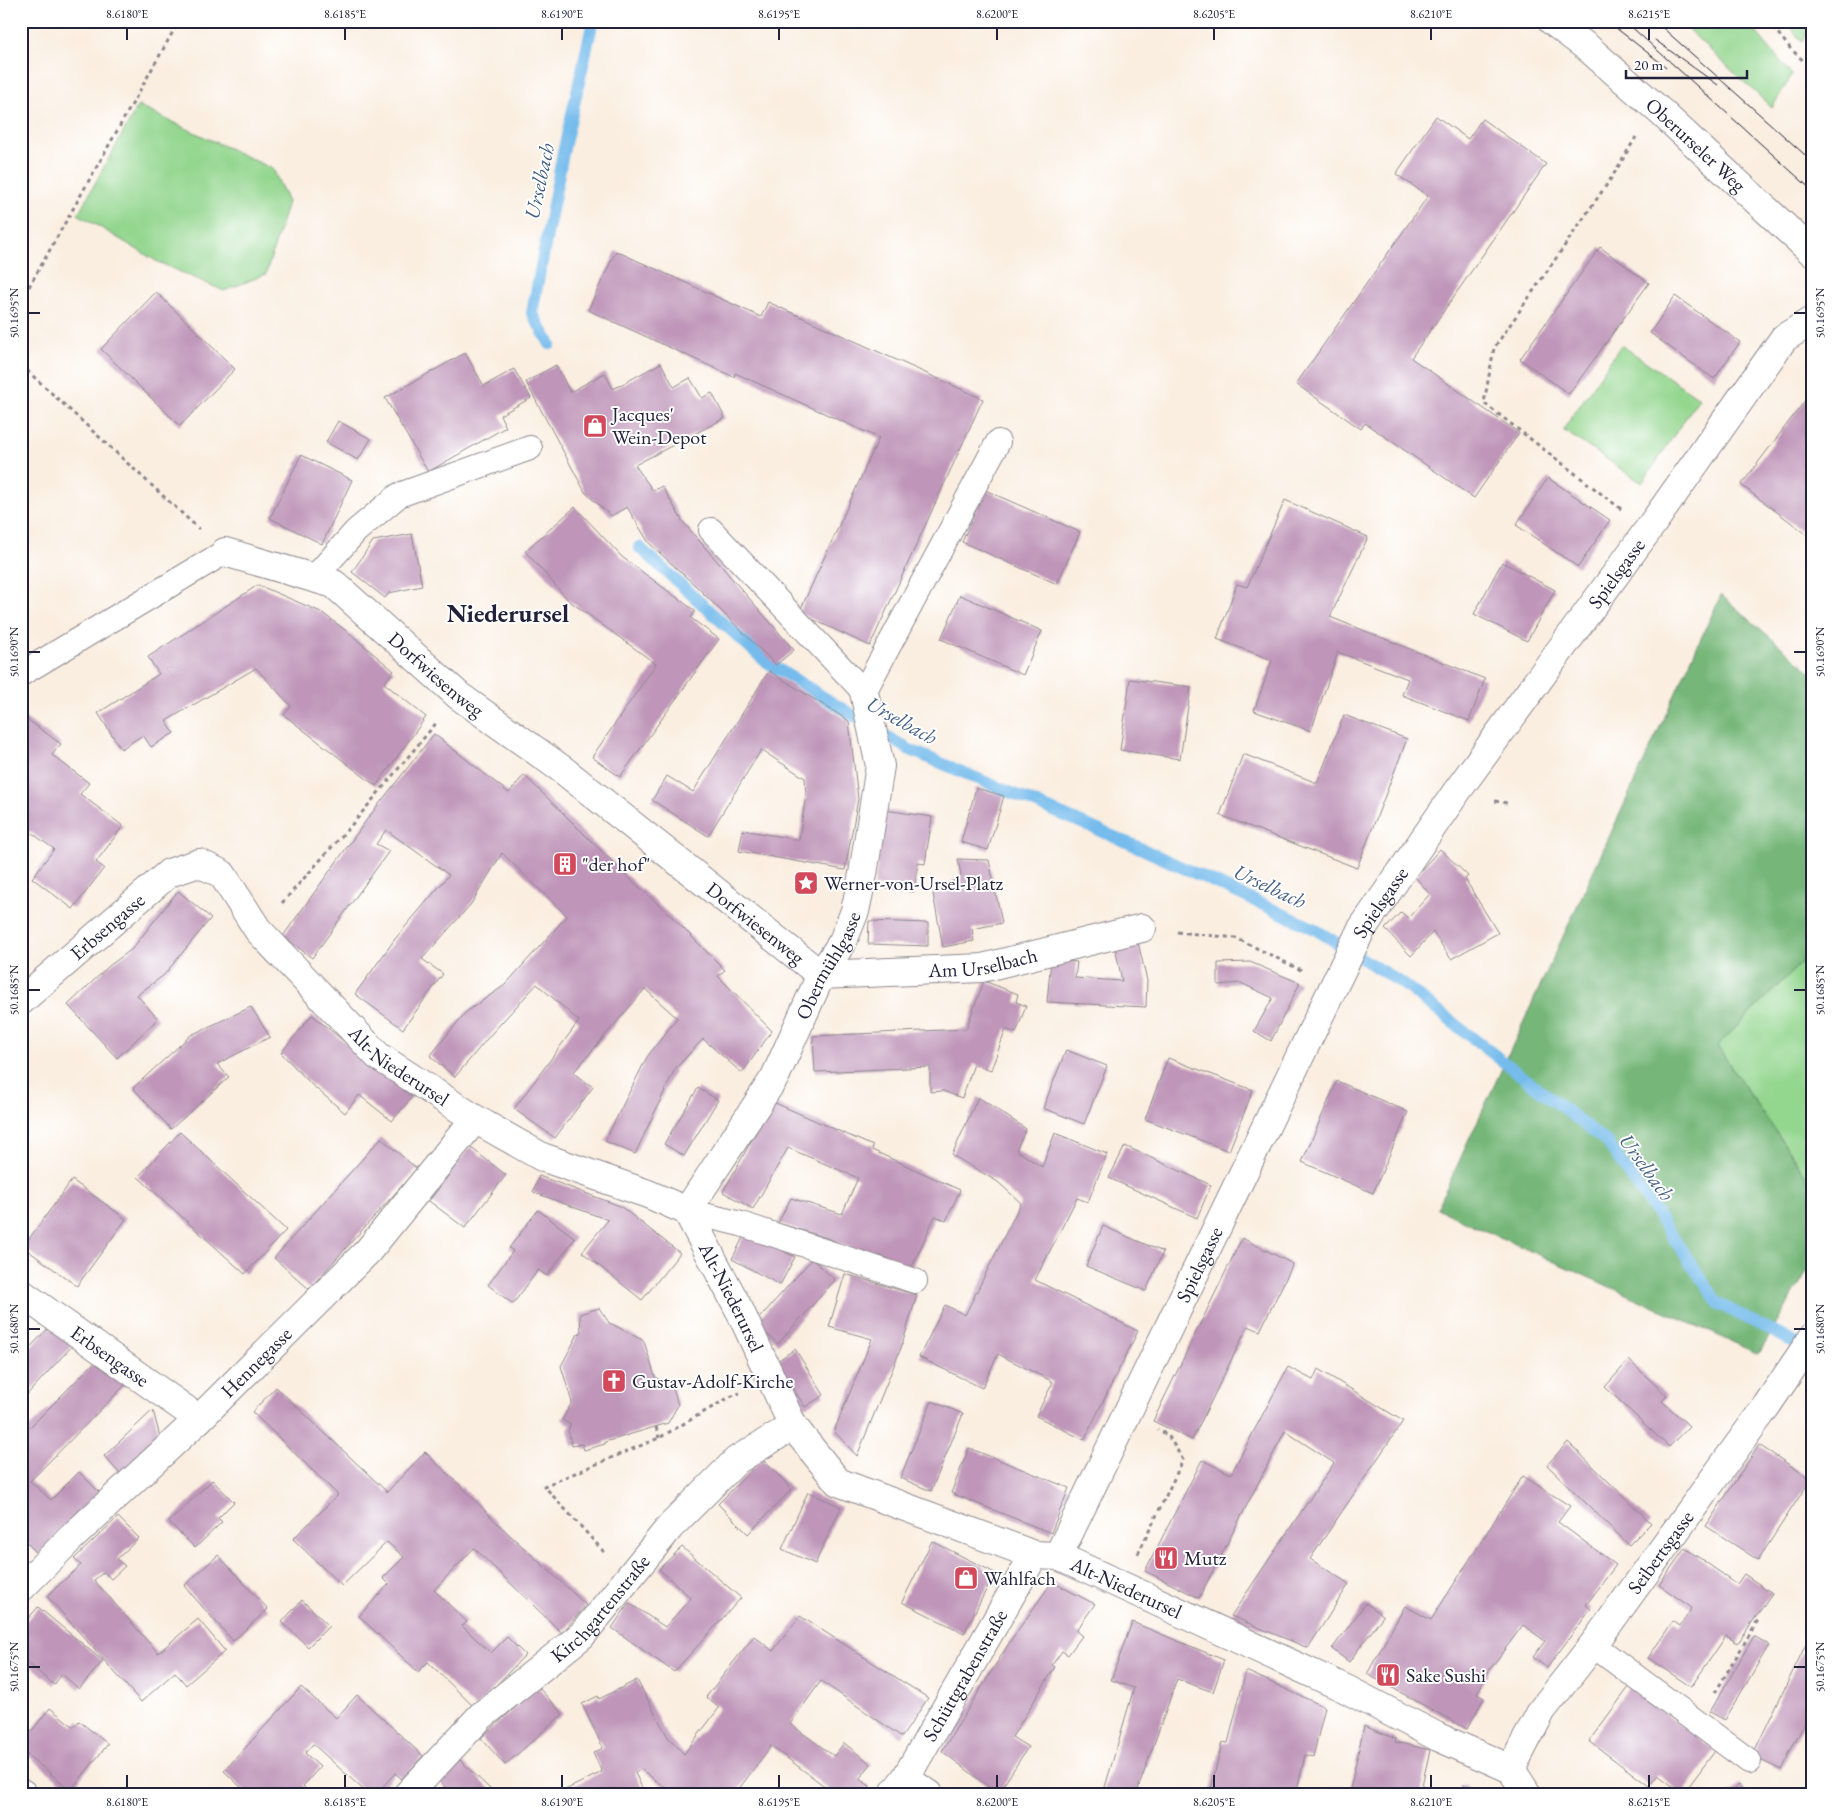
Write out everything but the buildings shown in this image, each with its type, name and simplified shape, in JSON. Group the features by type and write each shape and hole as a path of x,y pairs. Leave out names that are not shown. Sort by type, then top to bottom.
{"street":[{"name":"Oberurseler Weg","path":"1552,21 1588,48 1655,107 1813,254"},
{"name":"Spielsgasse","path":"1046,1556 1234,1189 1361,930 1455,794 1648,530 1784,338 1813,320"},
{"name":"Dorfwiesenweg","path":"225,552 334,584 459,696 563,770 821,975"},
{"name":"Obermühlgasse","path":"687,1211 774,1077 821,975 843,941 855,911 863,874 880,766 864,692"},
{"name":"Alt-Niederursel","path":"199,863 222,874 258,930 378,1056 475,1119 542,1157 648,1194 687,1211 740,1311 793,1426 838,1482 1046,1556 1346,1689 1438,1737 1512,1769"},
{"name":"Erbsengasse","path":"21,1001 169,873 199,863"},
{"name":"Am Urselbach","path":"821,975 982,968 1142,928"},
{"name":"Hennegasse","path":"21,1588 71,1538 199,1419 368,1251 475,1119"},
{"name":"Erbsengasse","path":"21,1293 199,1419"},
{"name":"Seibertsgasse","path":"1512,1769 1542,1710 1593,1645 1765,1408 1813,1337"},
{"name":"Kirchgartenstraße","path":"408,1794 481,1716 582,1635 670,1527 737,1460 793,1426"},
{"name":"Schüttgrabenstraße","path":"899,1786 1046,1556"},
{"path":"1512,1769 1527,1794"},
{"path":"899,1786 929,1794"}],"lane":[{"path":"711,530 864,692 998,442"},
{"path":"314,578 356,531 399,495 530,448"},
{"path":"21,674 225,552"},
{"path":"687,1211 741,1224 915,1281"},
{"path":"1593,1645 1749,1761"}],"path":[{"path":"21,301 179,21"},
{"path":"1768,21 1790,48 1813,70"},
{"path":"1625,513 1484,402 1494,348 1612,177 1636,136"},
{"path":"21,365 225,552"},
{"path":"258,930 355,821 459,696"},
{"path":"1142,928 1236,938 1304,972"},
{"path":"628,1578 544,1486 659,1438 730,1397"},
{"path":"656,1427 659,1438"},
{"path":"1137,1556 1183,1460 1168,1435"},
{"path":"1697,1724 1758,1620"}],"green space":[{"path":"1679,21 1747,21 1792,75 1772,108"},
{"path":"1786,21 1813,21 1813,26 1802,42"},
{"path":"138,106 273,169 288,202 266,274 224,291 158,262 78,214"},
{"path":"1621,345 1699,398 1642,483 1563,430"},
{"path":"1721,595 1813,674 1813,951 1717,1046 1813,1186 1813,1261 1759,1354 1437,1209"},
{"path":"1813,951 1813,1186 1717,1046"}],"waterway":[{"name":"Urselbach","path":"550,344 532,313 563,153 593,21"},
{"name":"Urselbach","path":"639,547 765,661 908,749 1138,847 1313,928 1403,984 1607,1142 1719,1304 1807,1349"}],"tram line":[{"path":"1607,21 1666,67"},
{"path":"1625,21 1813,191"},
{"path":"1655,21 1813,162"},
{"path":"1655,40 1718,85"}],"place":[{"name":"Jacques' Wein-Depot","path":"595,426"},
{"name":"\"der hof\"","path":"565,864"},
{"name":"Werner-von-Ursel-Platz","path":"806,883"},
{"name":"Gustav-Adolf-Kirche","path":"614,1381"},
{"name":"Mutz","path":"1166,1558"},
{"name":"Wahlfach","path":"966,1578"},
{"name":"Sake Sushi","path":"1388,1675"}],"district":[{"name":"Niederursel","path":"508,613"}]}
